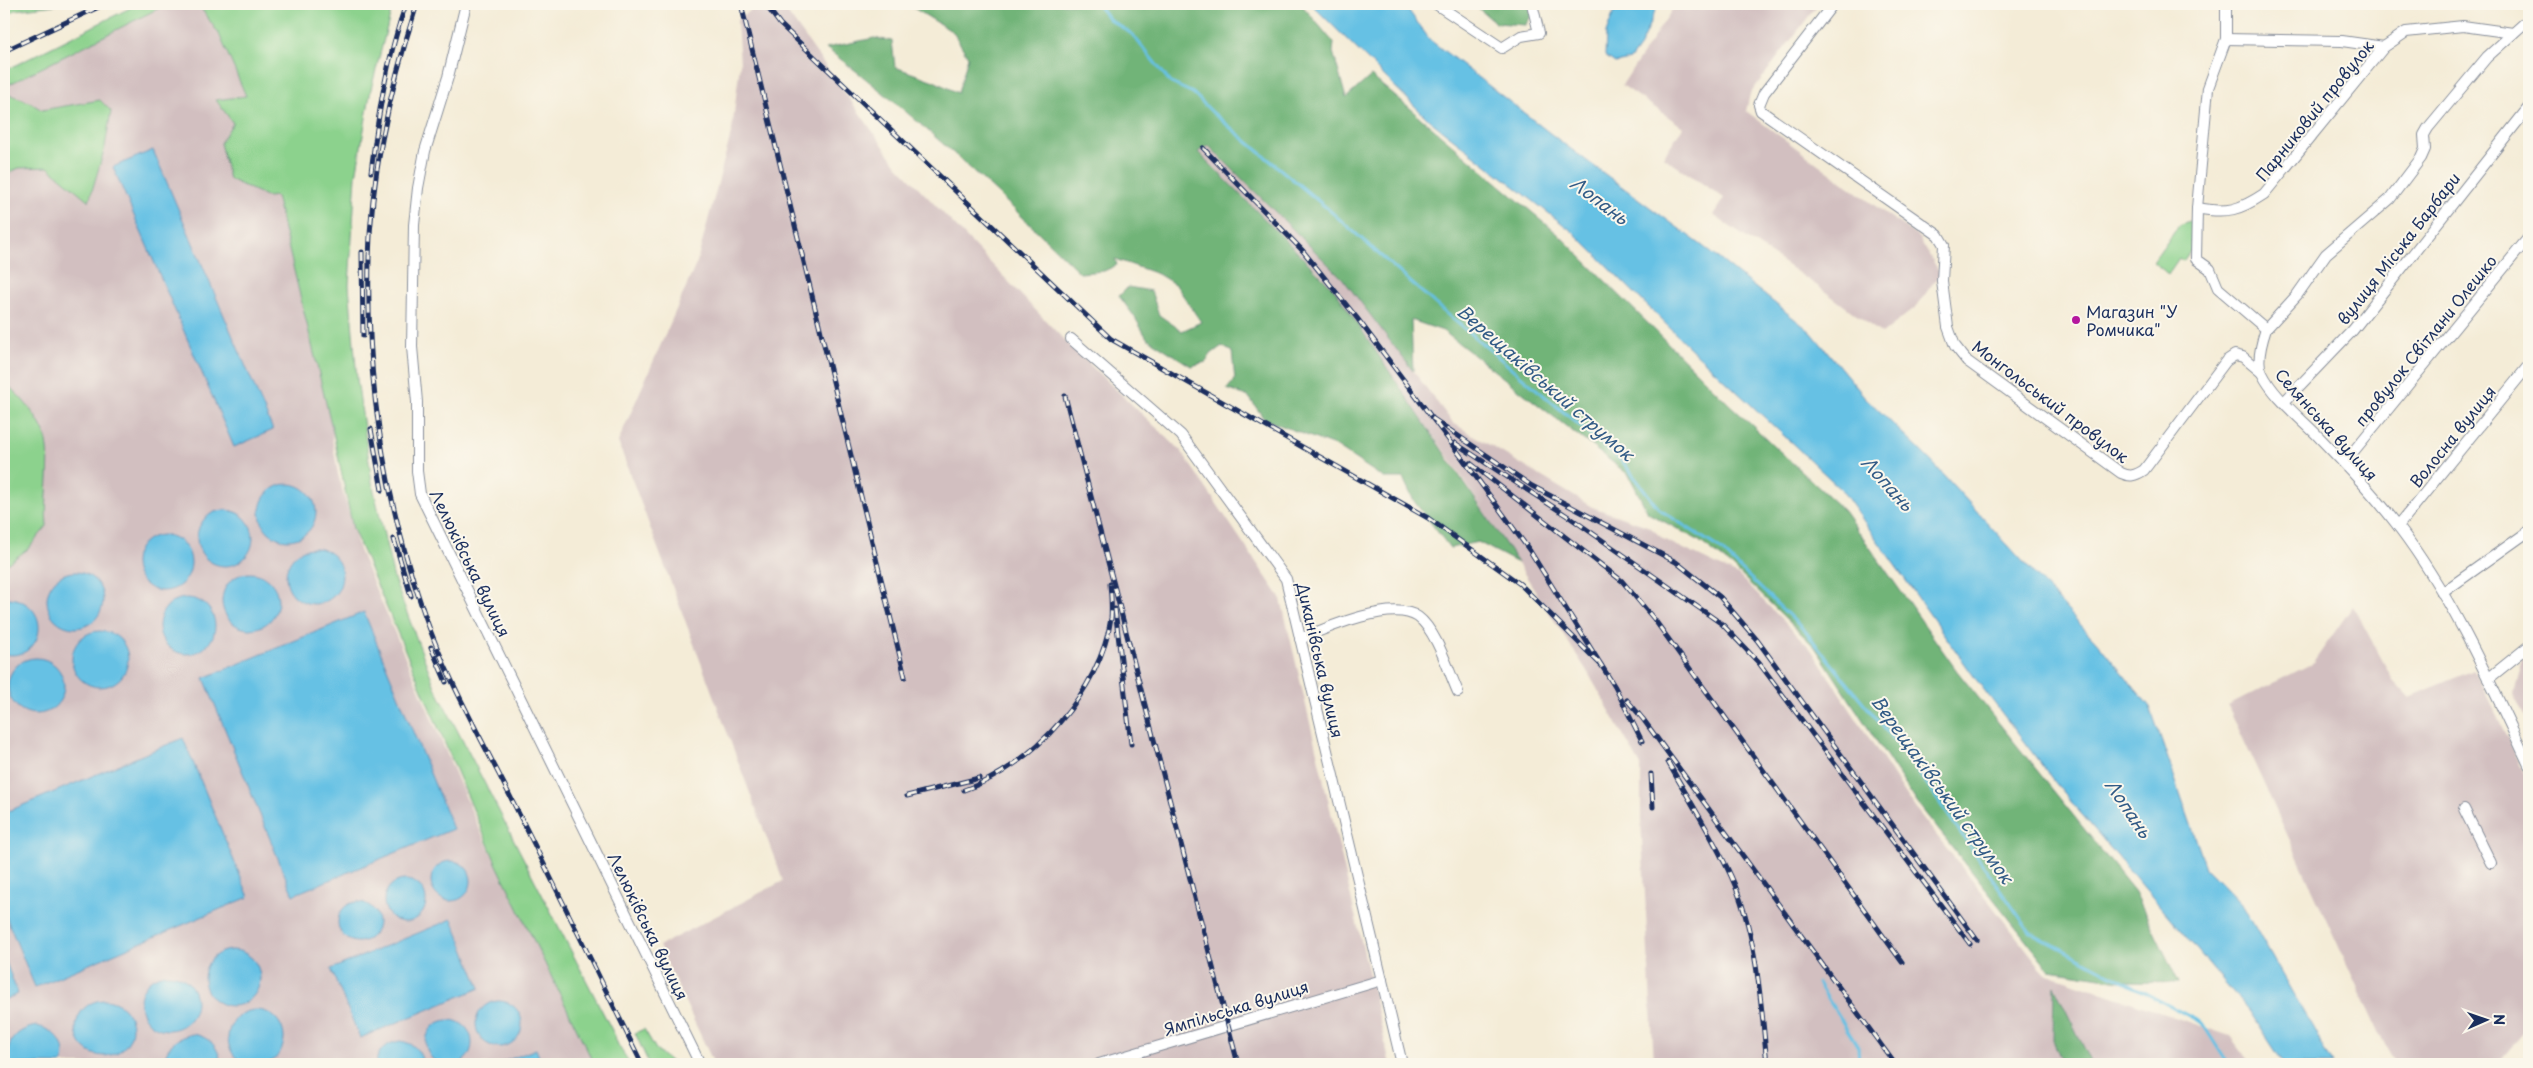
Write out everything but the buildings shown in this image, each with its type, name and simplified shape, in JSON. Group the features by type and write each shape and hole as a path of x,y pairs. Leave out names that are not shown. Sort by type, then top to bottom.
{"street":[{"name":"Лелюківська вулиця","path":"466,4 448,78 425,151 414,225 412,347 417,402 417,471 420,494 700,1064"},
{"path":"1436,4 1502,48 1521,36 1539,32 1532,4"},
{"name":"Монгольський провулок","path":"1833,4 1764,93 1759,105 1761,111 1938,235 1944,245 1942,281 1948,328 1955,346 1968,361 2120,473 2129,476 2136,476 2144,470 2226,362 2235,355 2243,357 2261,372"},
{"path":"2226,4 2226,39 2208,88 2197,208 2196,259 2210,269 2218,288 2266,329 2297,295 2326,254 2390,199 2421,158 2425,149 2424,135 2428,128 2486,57 2529,19"},
{"name":"Парниковий провулок","path":"2197,208 2214,212 2243,208 2264,194 2384,47 2406,32 2462,26 2513,33"},
{"path":"2226,39 2342,41 2384,47"},
{"name":"вулиця Міська Барбари","path":"2284,402 2353,330 2529,107"},
{"name":"провулок Світлани Олешко","path":"2344,463 2529,236"},
{"name":"Селянська вулиця","path":"2266,329 2261,345 2261,372 2284,402 2344,463 2398,526 2442,593 2488,679 2529,765"},
{"name":"Диканівська вулиця","path":"1071,339 1181,435 1286,578 1402,1064"},
{"name":"Волосна вулиця","path":"2398,526 2529,365"},
{"path":"2442,593 2529,531"},
{"path":"1300,639 1338,624 1381,613 1402,611 1418,617 1430,631 1458,692"},
{"path":"2488,679 2529,646"},
{"path":"2464,809 2492,863"},
{"name":"Ямпільська вулиця","path":"1099,1064 1382,980"}],"shaded area":[{"path":"167,4 205,4 259,126 333,432 332,438 338,474 359,550 478,826 594,1064 4,1064 4,86"},
{"path":"760,4 781,4 897,165 1069,345 1181,451 1281,599 1390,1064 714,1064 659,946 783,881 618,442 697,262 732,130 740,64 737,20"},
{"path":"1676,4 1818,4 1750,94 1746,111 1919,238 1940,273 1917,306 1882,334 1819,287 1713,215 1724,198 1663,157 1683,127 1622,85"},
{"path":"1208,145 1343,279 1453,423 1592,507 1650,527 1663,539 1738,575 1810,648 1915,808 2045,973 2230,1036 2251,1064 1654,1064 1641,819 1641,766 1587,671 1460,474 1324,278 1198,152"},
{"path":"2353,606 2393,680 2409,697 2474,670 2529,782 2529,1026 2497,1064 2396,1064 2379,1034 2228,706 2313,663"},
{"path":"2529,655 2529,724 2514,694 2523,659"}],"green space":[{"path":"4,4 62,4 15,10 4,18"},
{"path":"138,4 167,4 4,87 4,71"},
{"path":"198,4 393,4 371,89 356,176 349,285 357,379 372,482 394,579 435,687 615,1036 617,1044 630,1064 594,1064 497,865 353,529 333,432 276,196 268,197 229,179 220,143 233,123 216,100 246,96 219,34"},
{"path":"907,4 1301,4 1334,43 1333,52 1346,98 1371,76 1559,235 1730,405 1844,511 1957,671 2135,892 2179,983 2126,982 2050,970 1918,804 1815,647 1732,566 1698,540 1648,513 1629,475 1443,331 1411,320 1413,371 1343,279 1208,145 1198,152 1334,289 1518,563 1478,542 1450,548 1414,501 1403,478 1384,478 1337,447 1264,419 1249,397 1227,389 1235,380 1232,352 1222,346 1211,354 1206,362 1191,366 1147,338 1119,296 1128,287 1151,291 1159,315 1182,331 1201,322 1176,285 1158,274 1115,259 1117,265 1104,271 1080,273 957,156 893,101 826,48 874,38 892,41 895,67 934,81 958,93 968,57 953,32"},
{"path":"1473,4 1540,4 1525,25 1496,23"},
{"path":"9,94 29,102 42,110 100,100 111,111 105,147 89,201 48,167 19,168 4,175 4,97"},
{"path":"2190,221 2194,224 2194,237 2190,241 2195,245 2183,261 2179,258 2168,274 2153,262 2180,224"},
{"path":"4,383 23,401 40,425 47,441 49,462 46,505 47,526 28,549 4,566"},
{"path":"2054,986 2092,1064 2063,1064 2053,1040"},
{"path":"644,1029 657,1051 674,1064 649,1064 635,1033"}],"water":[{"name":"Лопань","path":"1311,4 1404,4 1430,40 1564,144 1704,247 1811,332 1864,396 1930,460 2100,646 2150,707 2206,868 2243,906 2333,1064 2284,1064 2250,1012 2061,790 1975,678 1841,489 1687,345 1573,232 1429,120"},
{"path":"1617,4 1658,4 1640,46 1630,60 1615,63 1605,56 1606,33"},
{"path":"153,150 273,430 234,447 113,167"},
{"path":"282,484 294,484 304,488 312,496 316,512 312,528 304,536 294,540 282,540 272,536 264,528 260,518 260,506 264,496 272,488"},
{"path":"219,510 231,510 241,514 249,522 253,538 249,554 241,562 231,566 219,566 209,562 201,554 197,544 197,532 201,522 209,514"},
{"path":"157,535 169,535 179,539 187,547 191,563 187,579 179,587 169,591 157,591 147,587 139,579 135,569 135,557 139,547 147,539"},
{"path":"308,548 320,548 330,552 338,560 342,576 338,592 330,600 320,604 308,604 298,600 290,592 286,582 286,570 290,560 298,552"},
{"path":"69,572 81,572 91,576 99,584 103,600 99,616 91,624 81,628 69,628 59,624 51,616 47,606 47,594 51,584 59,576"},
{"path":"244,573 256,573 266,577 274,585 278,601 274,617 266,625 256,629 244,629 234,625 226,617 222,607 222,595 226,585 234,577"},
{"path":"11,598 25,603 34,611 38,622 39,632 35,642 28,650 17,655 4,654 4,599"},
{"path":"181,598 193,598 203,602 211,610 215,626 211,642 203,650 193,654 181,654 171,650 163,642 159,632 159,620 163,610 171,602"},
{"path":"364,612 453,829 293,895 204,678"},
{"path":"94,631 106,631 116,635 124,643 128,659 124,675 116,683 106,687 94,687 84,683 76,675 72,665 72,653 76,643 84,635"},
{"path":"30,658 42,658 52,662 60,670 64,686 60,702 52,710 42,714 30,714 20,710 12,702 8,692 8,680 12,670 20,662"},
{"path":"183,738 249,897 35,987 4,912 4,813"},
{"path":"451,861 465,867 471,881 465,895 451,901 437,895 431,881 437,867"},
{"path":"409,880 417,883 423,889 426,901 423,913 417,919 401,922 393,919 387,913 384,897 387,889 393,883"},
{"path":"358,902 372,908 378,922 372,936 358,942 344,936 338,922 344,908"},
{"path":"452,919 480,988 360,1038 331,969"},
{"path":"226,950 238,950 248,954 256,962 260,978 256,994 248,1002 238,1006 226,1006 216,1002 208,994 204,984 204,972 208,962 216,954"},
{"path":"4,957 18,994 4,1000"},
{"path":"162,974 174,974 184,978 192,986 196,1002 192,1018 184,1026 174,1030 162,1030 152,1026 144,1018 140,1008 140,996 144,986 152,978"},
{"path":"98,1000 110,1000 120,1004 128,1012 132,1028 128,1044 120,1052 110,1056 98,1056 88,1052 80,1044 76,1034 76,1022 80,1012 88,1004"},
{"path":"504,1001 516,1007 521,1015 521,1033 516,1041 508,1046 494,1047 482,1041 477,1033 476,1019 482,1007 490,1002"},
{"path":"251,1010 261,1010 276,1018 282,1027 284,1038 282,1049 276,1058 261,1066 251,1066 240,1061 233,1054 228,1043 228,1033 233,1022 240,1015"},
{"path":"444,1020 454,1020 468,1030 472,1043 468,1056 462,1062 454,1066 444,1066 430,1056 426,1048 426,1038 436,1024"},
{"path":"37,1026 44,1028 59,1039 64,1051 62,1064 9,1064 8,1050 13,1038 23,1030"},
{"path":"193,1034 209,1040 213,1044 221,1064 164,1064 169,1048 177,1040"},
{"path":"400,1041 416,1048 421,1055 423,1064 376,1064 378,1055 384,1048 391,1043"},
{"path":"536,1049 542,1064 498,1064"}],"waterway":[{"name":"Верещаківський струмок","path":"1097,4 1109,19 1132,34 1171,83 1193,93 1213,113 1328,209 1441,309 1622,461 1660,510 1719,548 1805,631 1906,755 2030,932 2202,1023 2228,1064"},
{"path":"1818,983 1858,1047 1859,1064"}],"railway":[{"path":"4,51 105,4"},
{"path":"371,172 384,87 399,24 406,4"},
{"path":"417,4 399,66 384,130 374,194 369,258 371,348 380,438 388,482 410,570 442,660 642,1064"},
{"path":"741,4 905,677"},
{"path":"765,4 780,24 1111,339 1428,518 1520,584 1601,665"},
{"path":"1203,148 1303,251 1357,318 1460,455 1530,551 1615,687 1642,741"},
{"path":"362,252 363,336"},
{"path":"1065,396 1238,1064"},
{"path":"1432,418 1532,486 1676,562 1720,597 1757,640 1977,940"},
{"path":"371,429 382,490"},
{"path":"1455,443 1572,519 1722,624 1759,663 1970,944"},
{"path":"1470,463 1622,581 1654,619 1902,962"},
{"path":"394,539 411,596"},
{"path":"964,790 990,779 1015,764 1060,722 1078,698 1094,672 1105,645 1111,618 1110,584"},
{"path":"1115,609 1131,744"},
{"path":"431,647 446,682"},
{"path":"1627,700 1643,719 1895,1064"},
{"path":"1668,762 1717,847 1740,898 1747,921 1756,968 1767,1064"},
{"path":"1651,774 1653,807"},
{"path":"907,796 979,778"}],"place":[{"name":"Магазин \"У Ромчика\"","path":"2076,320"}]}
